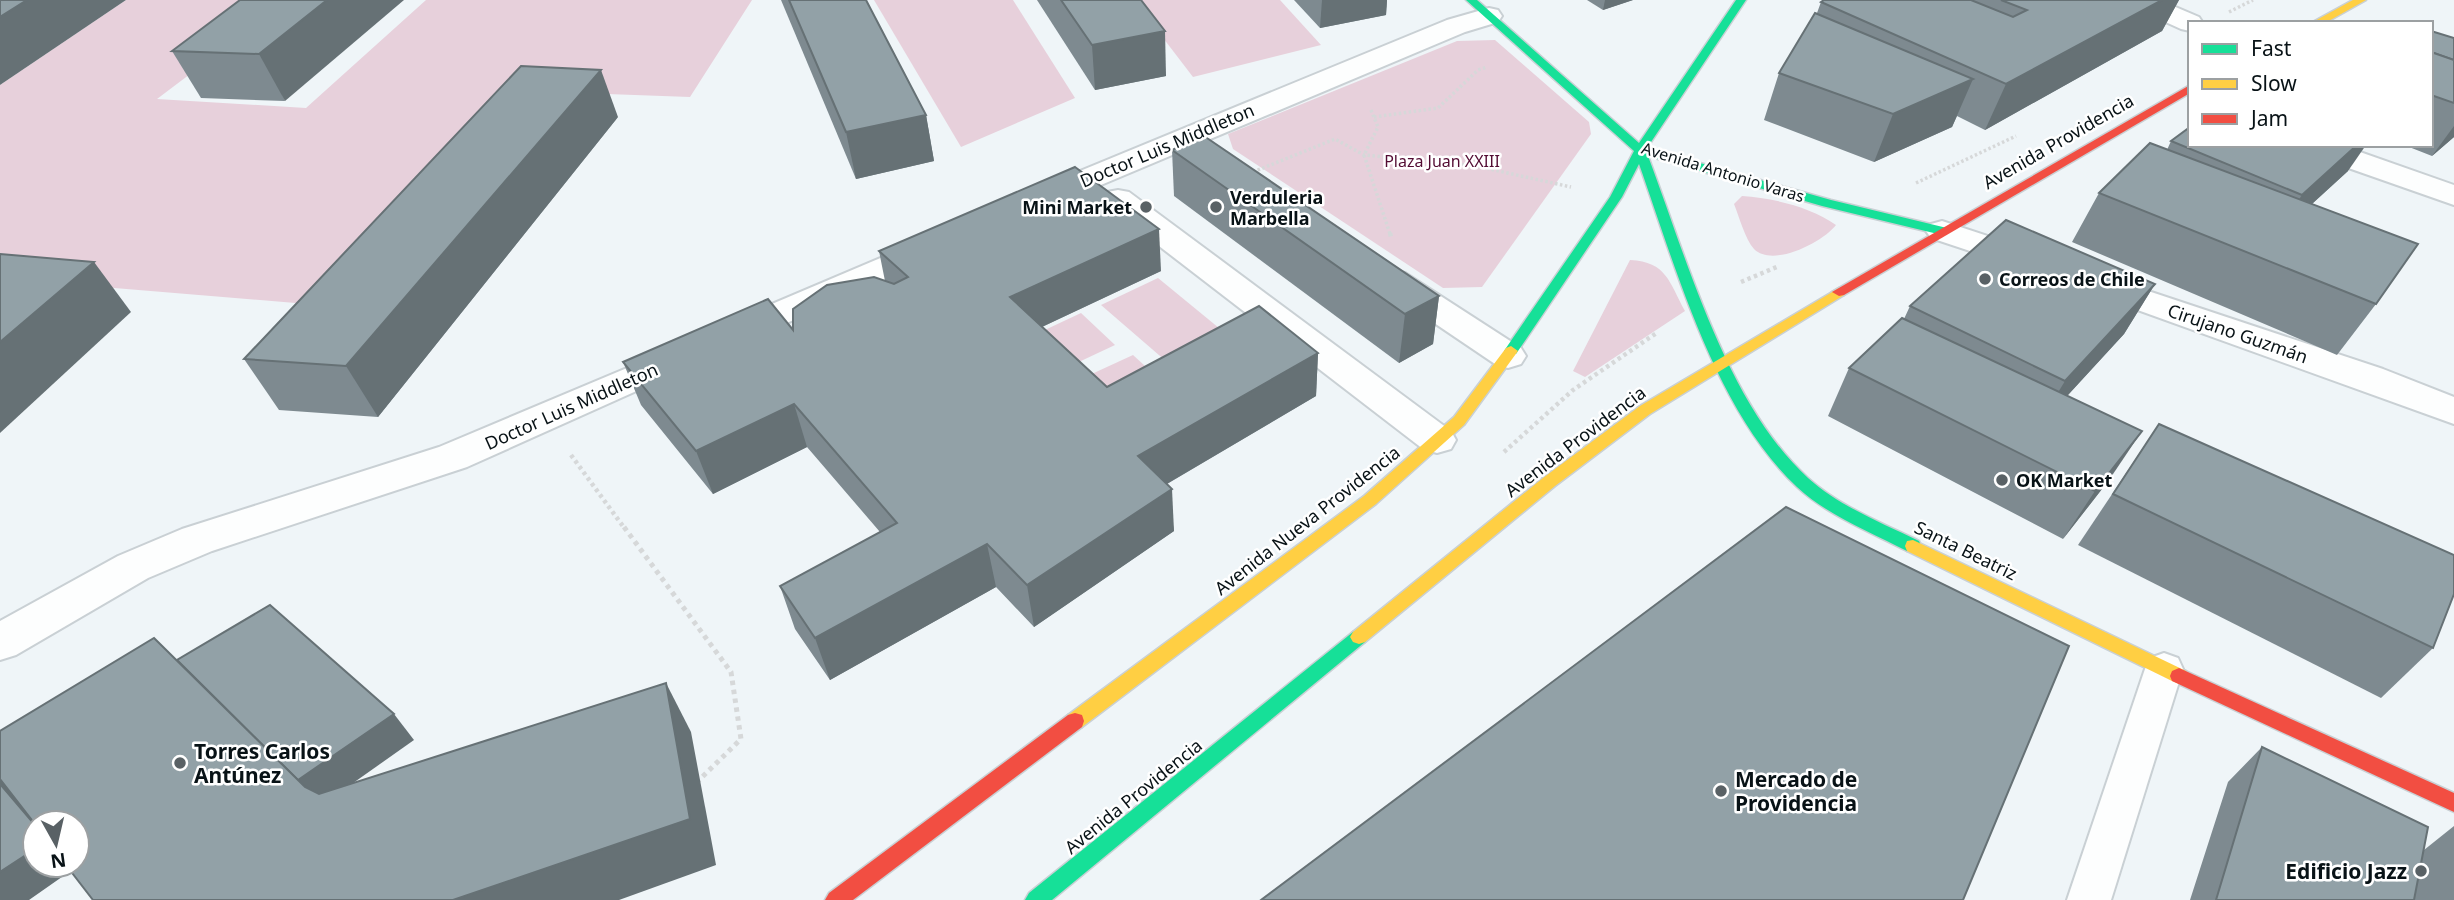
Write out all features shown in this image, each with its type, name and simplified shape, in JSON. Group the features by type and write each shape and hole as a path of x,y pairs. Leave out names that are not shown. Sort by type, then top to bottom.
{"main road":[{"name":"Avenida Nueva Providencia","path":"836,900 1026,754 1370,500 1459,421 1508,356 1616,197 1640,150 1741,0"},
{"path":"2320,21 2361,0"},
{"name":"Avenida Antonio Varas","path":"1480,8 1640,150 1828,203 1942,231"},
{"name":"Avenida Providencia","path":"1055,895 1549,482 1645,410 1942,231 2186,93"},
{"name":"Santa Beatriz","path":"1640,150 1721,362 1770,448 1795,475 1828,501 2164,669 2454,803"}],"street":[{"path":"2137,0 2188,22"},
{"name":"Doctor Luis Middleton","path":"1012,211 1181,138 1456,26 1480,8"},
{"path":"1181,138 1240,178"},
{"path":"2317,147 2454,196"},
{"path":"1088,177 1437,440"},
{"name":"Cirujano Guzmán","path":"1942,231 2370,378 2454,411"},
{"name":"Doctor Luis Middleton","path":"0,642 134,567 197,540 453,457 962,233"},
{"path":"1368,263 1508,356"}],"lane":[{"path":"2089,900 2164,669"}],"path":[{"path":"1374,117 1438,108 1478,70 1528,51"},
{"path":"1371,110 1378,127 1364,155 1391,237"},
{"path":"1240,178 1335,139 1364,155 1476,166 1616,197"},
{"path":"1504,453 1573,390 1699,305 1779,267"},
{"path":"544,418 731,672 741,739 691,787"}],"green space":[{"path":"126,0 288,0 157,99 306,108 426,0 752,0 690,97 524,91 331,306 30,281 0,305 0,85"},
{"path":"874,0 1013,0 1075,98 961,147"},
{"path":"1134,0 1280,0 1321,45 1193,77"},
{"name":"Plaza Juan XXIII","path":"1495,40 1589,122 1591,134 1482,287 1443,288 1233,149 1228,134 1457,41"},
{"path":"1742,196 1791,204 1836,225 1820,239 1797,250 1773,256 1762,254 1754,249 1748,239 1734,204"},
{"path":"1630,260 1659,269 1685,311 1585,377 1573,371"},
{"path":"1158,278 1247,351 1189,381 1101,305"},
{"path":"1081,313 1115,345 1066,368 1032,336"},
{"path":"1133,355 1169,388 1120,413 1083,378"}],"building":[{"path":"0,0 27,0 0,17"},
{"path":"240,0 327,0 259,54 172,51"},
{"path":"789,0 866,0 926,115 846,132"},
{"path":"1061,0 1141,0 1165,31 1092,45"},
{"path":"1971,0 2013,17 2027,10 2001,0 2162,0 2006,84 1821,2"},
{"path":"1815,13 1973,79 1893,114 1779,73"},
{"path":"2433,32 2454,38 2454,60 2433,53"},
{"path":"2433,53 2454,60 2454,103 2433,96"},
{"path":"521,66 601,70 346,366 244,359"},
{"path":"2188,128 2188,147 2355,147 2302,195 2171,141"},
{"path":"1204,136 1439,296 1405,314 1172,150"},
{"path":"2150,143 2418,244 2376,304 2099,193"},
{"path":"1075,167 1159,229 1010,297 1107,387 1259,306 1318,353 1138,456 1172,489 1027,585 987,544 815,638 780,586 897,523 794,404 696,451 623,362 768,299 793,330 793,309 827,285 874,277 894,284 908,277 879,251"},
{"path":"2006,220 2155,284 2065,381 1910,306"},
{"path":"0,254 94,262 0,342"},
{"path":"1902,318 2142,431 2095,491 1849,368"},
{"path":"2159,424 2454,555 2454,594 2433,648 2113,494"},
{"name":"Mercado de Providencia","path":"1786,507 2069,646 1963,900 1261,900"},
{"path":"270,605 394,714 298,780 177,660"},
{"name":"Torres Carlos Antúnez","path":"154,638 305,787 319,794 666,683 690,819 453,900 93,900 77,879 91,879 91,809 23,809 0,779 0,731"},
{"path":"2262,747 2428,827 2414,900 2216,900"},
{"path":"0,784 21,809 21,858 0,872"}],"traffic: fast":[{"path":"1471,0 1640,150 1827,203 1942,231"},
{"path":"1511,351 1616,197 1640,150 1741,0"},
{"path":"1640,150 1687,280 1726,372 1749,414 1774,451 1802,482 1825,499 1913,546"},
{"path":"1036,900 1359,637"}],"traffic: slow":[{"path":"2320,21 2361,0"},
{"path":"1359,637 1549,482 1645,410 1839,292"},
{"path":"1075,721 1370,500 1459,421 1511,351"},
{"path":"1913,546 2179,676"}],"traffic: jam":[{"path":"1839,292 2188,89"},
{"path":"2179,676 2454,803"},
{"path":"836,900 1075,721"}],"place":[{"name":"Mini Market","path":"1146,207"},
{"name":"Verduleria Marbella","path":"1216,207"},
{"name":"Correos de Chile","path":"1985,279"},
{"name":"OK Market","path":"2002,480"},
{"name":"Torres Carlos Antúnez","path":"180,763"},
{"name":"Mercado de Providencia","path":"1721,791"},
{"name":"Edificio Jazz","path":"2421,871"}]}
